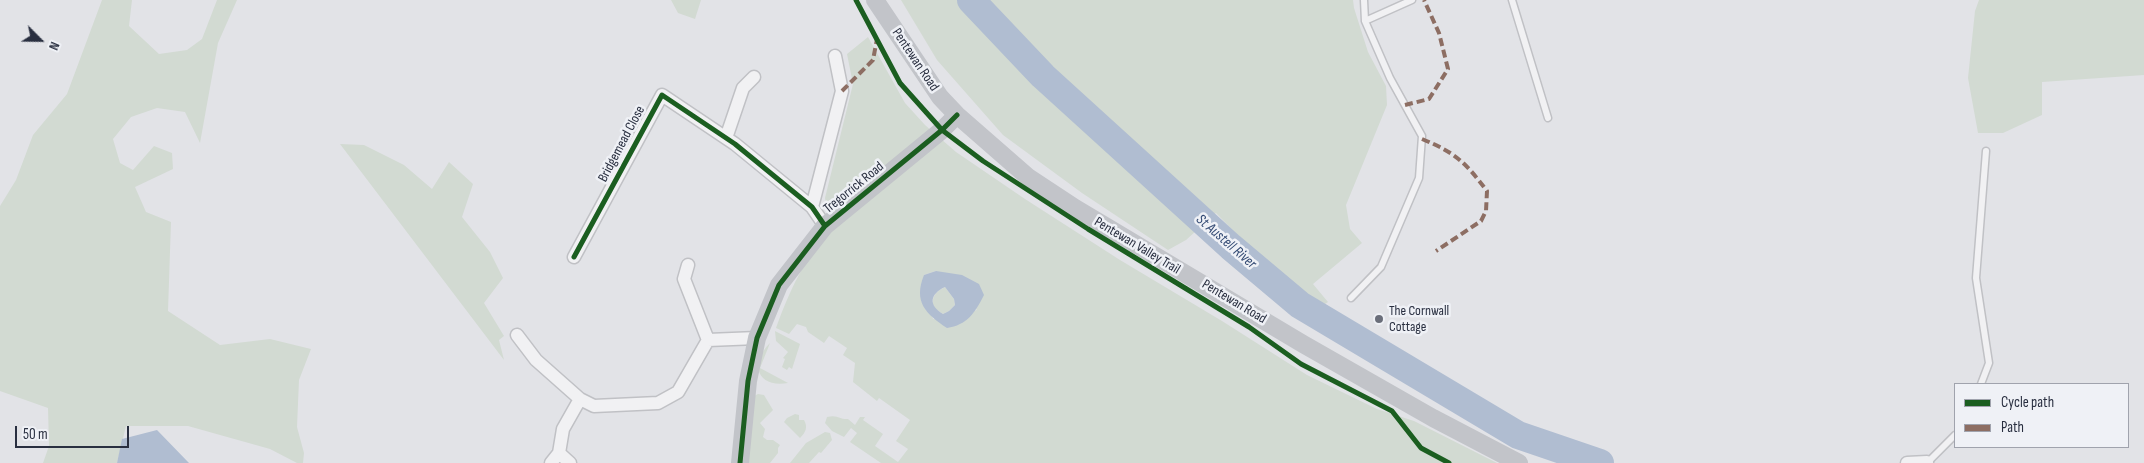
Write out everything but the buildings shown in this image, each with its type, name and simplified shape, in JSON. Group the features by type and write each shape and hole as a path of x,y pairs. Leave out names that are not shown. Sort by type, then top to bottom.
{"main road":[{"name":"Pentewan Road","path":"875,0 940,97 957,115 1028,177 1075,208 1303,344 1433,418 1519,463"},
{"name":"Tregorrick Road","path":"740,463 748,381 758,338 779,285 826,226 942,130 957,115"}],"street":[{"path":"812,207 842,91 835,56"},
{"path":"726,138 743,88 754,77"},
{"name":"Bridgemead Close","path":"574,257 662,94 726,138 812,207 826,226"},
{"path":"688,265 684,279 708,340"},
{"path":"517,335 536,360 580,399 594,406 658,403 678,392 708,340"},
{"path":"708,340 758,338"},
{"path":"551,463 559,453 563,429 580,399"},
{"path":"559,453 570,463"},
{"path":"1907,463 1927,462"}],"lane":[{"path":"1351,298 1381,267 1419,178 1422,136 1390,78 1365,22 1364,0"},
{"path":"1365,22 1412,0"},
{"path":"1512,0 1548,118"},
{"path":"1981,383 1989,363 1976,278 1986,151"},
{"path":"1927,462 1954,436"}],"shaded area":[{"path":"102,0 132,0 129,26 159,54 187,50 202,39 217,0 237,0 218,43 200,143 185,112 157,108 131,117 113,139 120,163 133,170 154,146 172,153 173,169 135,187 146,212 171,222 168,311 220,345 270,339 311,349 299,380 297,427 304,453 303,463 297,463 270,449 188,426 126,426 117,463 43,463 49,446 48,408 0,391 0,206 16,180 33,135 67,94"},
{"path":"671,0 701,0 695,19 678,13"},
{"path":"901,0 1353,0 1368,52 1386,86 1387,105 1346,205 1350,229 1362,243 1313,284 1328,302 1319,308 1279,278 1216,213 1186,240 1168,250 1082,193 1003,135 937,60"},
{"path":"1979,0 2144,0 2144,75 2042,82 2042,115 2003,133 1978,133 1968,78 1975,11"},
{"path":"868,37 905,103 925,125 956,152 1120,260 1307,375 1377,409 1414,421 1497,463 881,463 850,442 857,433 851,428 844,437 832,431 825,423 827,417 834,416 848,419 855,425 860,417 865,417 863,420 883,434 875,446 898,462 908,449 896,441 910,420 879,398 877,401 853,382 855,363 843,355 847,348 829,336 824,343 808,332 806,327 797,324 789,334 776,328 798,276 830,227 825,198 853,84 847,54","holes":["936,271 977,310 933,319 924,275"]},
{"path":"340,144 364,145 404,165 432,189 449,162 473,184 462,217 490,252 503,278 484,303 504,336 499,340 504,360"},
{"path":"945,287 954,299 955,305 943,314 934,308 933,298"},
{"path":"775,331 800,344 792,369 789,367 787,370 782,367 785,359 783,358 788,352 776,341"},
{"path":"770,343 760,368 788,383 777,384 769,382 760,373 758,366 760,359 763,351"},
{"path":"758,394 764,395 773,410 760,423 765,429 763,437 767,440 773,440 780,445 778,453 770,463 742,463 754,396"},
{"path":"795,414 799,415 799,420 804,420 806,425 805,432 800,438 784,422"},
{"path":"825,432 830,433 832,440 821,453 819,452 809,463 790,463 806,443"}],"water":[{"path":"936,271 962,275 979,284 984,295 970,317 960,324 947,328 933,318 923,306 920,293 924,275","holes":["945,287 954,299 955,305 943,314 938,311 933,303 936,293"]},
{"path":"157,430 189,463 117,463 122,439"}],"waterway":[{"name":"St Austell River","path":"971,0 1043,76 1231,247 1300,305 1518,435 1600,463"}],"marked path":[{"path":"1405,105 1429,99 1448,69 1439,33 1424,0"},
{"path":"842,91 873,60 877,39"},
{"path":"1422,139 1459,159 1487,191 1486,211 1481,221 1436,251"}],"cycle path":[{"name":"Pentewan Valley Trail","path":"856,0 900,83 942,130 983,161 1088,229 1249,327 1301,364 1392,411 1421,448 1449,463"},
{"path":"574,257 662,95 735,144 812,207 825,226"},
{"path":"740,463 748,381 757,338 779,285 825,226 942,130 957,115"}],"place":[{"name":"The Cornwall Cottage","path":"1379,319"}]}
